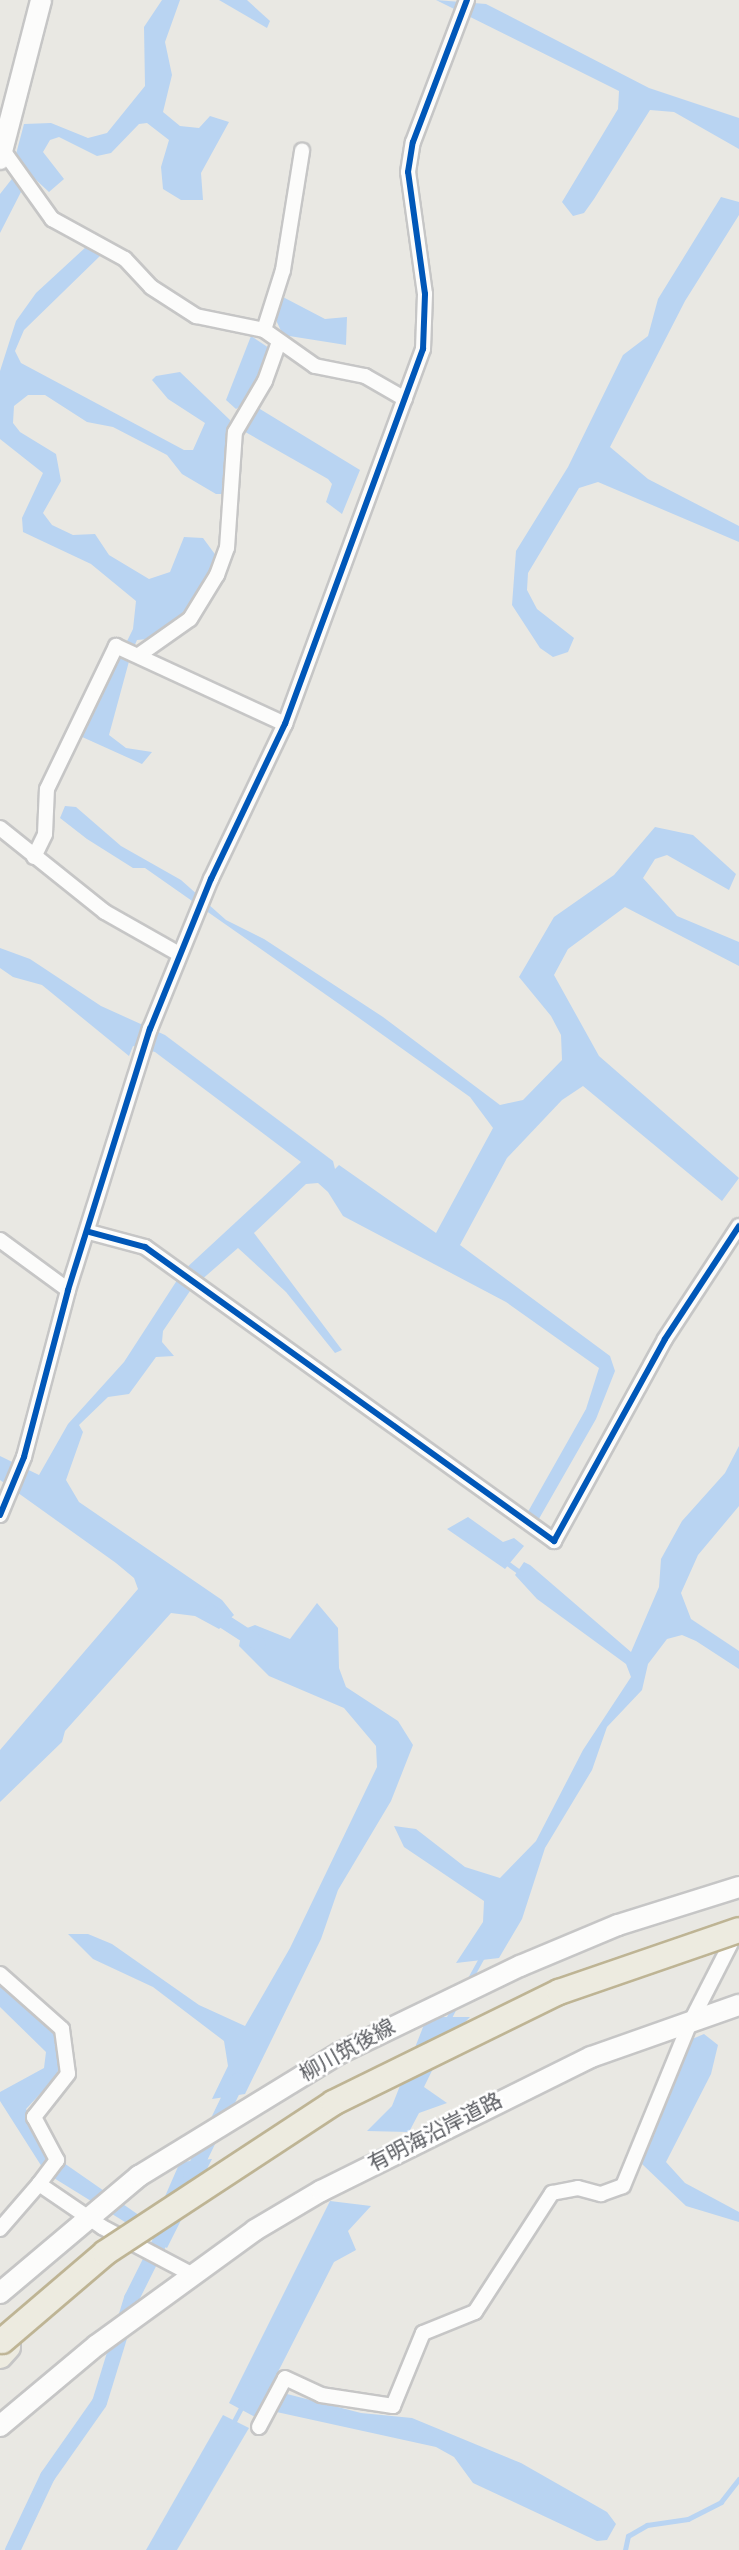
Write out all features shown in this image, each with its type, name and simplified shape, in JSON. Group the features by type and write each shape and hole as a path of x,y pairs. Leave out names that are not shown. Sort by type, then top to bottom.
{"highway":[{"path":"2,2347 105,2253 272,2139 413,2060 559,1992 739,1928"},
{"path":"2,2347 121,2253 337,2111 562,2000 739,1937"}],"main road":[{"path":"1,152 41,0"},
{"name":"柳川筑後線","path":"0,2293 88,2215 139,2176 276,2089 432,2004 618,1925 739,1887"},
{"name":"有明海沿岸道路","path":"0,2426 97,2345 195,2276 255,2230 425,2136 591,2057 689,2025 739,2005"}],"street":[{"path":"1,1513 24,1457 68,1290 89,1232 150,1029 179,954 285,724 423,349 425,294 408,172 413,142 467,0"},
{"path":"264,330 283,270 302,151"},
{"path":"1,152 52,219 125,259 151,287 196,316 264,330 315,366 365,376 405,399"},
{"path":"139,656 190,619 217,575 227,548 235,432 265,381 279,342"},
{"path":"34,857 45,834 47,789 116,646 285,724"},
{"path":"0,828 105,912 179,954"},
{"path":"89,1232 145,1247 171,1268 215,1297 554,1540 665,1339 739,1226"},
{"path":"0,1240 68,1290"},
{"path":"260,2427 285,2378 321,2395 393,2406 423,2333 475,2312 552,2193 578,2188 601,2194 623,2186 689,2025 739,1928"},
{"path":"0,1974 62,2029 68,2074 33,2117 57,2160 0,2229"},
{"path":"39,2184 88,2215 102,2228 195,2276"}],"water":[{"path":"162,0 180,0 165,42 172,75 163,112 180,126 199,128 210,116 229,122 201,173 203,200 181,200 163,189 161,167 169,140 147,123 139,124 111,153 97,156 59,137 50,140 43,152 64,179 49,192 35,179 22,190 0,233 0,194 22,166 16,154 24,124 51,123 88,138 107,133 145,86 144,27"},
{"path":"219,0 247,0 270,21 267,28"},
{"path":"436,0 486,4 649,88 739,118 739,149 674,112 650,110 584,213 573,216 562,202 618,109 619,91"},
{"path":"721,197 739,202 739,215 685,301 610,447 648,479 739,526 739,542 598,482 579,488 528,573 527,590 537,609 574,638 568,652 553,657 540,648 512,605 516,551 568,467 623,355 648,336 658,299"},
{"path":"87,246 101,255 24,330 15,351 21,363 184,450 193,450 205,423 168,399 152,380 156,376 180,372 230,420 226,494 216,494 182,474 167,455 113,427 87,422 45,395 28,395 14,406 13,423 20,432 56,454 61,481 43,513 52,525 73,535 95,534 109,555 149,579 170,572 184,537 203,538 217,557 200,595 158,638 137,640 131,654 109,735 126,748 152,752 142,764 80,736 133,629 136,601 91,564 23,532 22,518 43,473 0,439 0,371 16,321 36,293"},
{"path":"281,296 325,319 347,317 346,345 283,335 275,318"},
{"path":"251,336 269,348 269,361 246,403 236,409 226,400"},
{"path":"255,406 360,470 342,514 326,502 332,484 328,479 240,429"},
{"path":"65,806 76,807 121,846 181,880 226,920 264,939 383,1017 500,1105 523,1100 562,1060 561,1035 551,1016 519,977 554,917 614,875 655,827 693,835 736,874 729,890 667,855 655,859 643,878 677,916 739,942 739,966 625,907 568,949 554,975 599,1056 739,1178 722,1201 583,1086 562,1100 507,1158 460,1245 610,1356 615,1371 596,1419 536,1524 525,1517 586,1409 599,1368 506,1302 343,1216 328,1192 318,1183 306,1184 254,1233 342,1350 335,1353 286,1292 238,1248 192,1288 163,1331 162,1342 174,1356 156,1357 129,1394 108,1397 79,1425 83,1432 66,1480 79,1502 222,1600 234,1615 219,1629 195,1616 171,1613 65,1731 62,1742 0,1802 0,1750 138,1589 134,1578 116,1563 0,1480 0,1456 39,1475 68,1424 124,1362 183,1271 301,1162 155,1052 133,1046 129,1056 42,985 13,977 0,968 0,948 30,959 101,1006 165,1035 333,1161 335,1169 339,1165 436,1233 493,1128 470,1097 352,1013 145,868 133,868 87,839 60,818"},
{"path":"739,1446 739,1506 698,1555 681,1593 691,1619 739,1651 739,1669 696,1641 682,1635 667,1639 648,1664 642,1690 607,1727 592,1770 545,1848 522,1919 499,1958 456,1963 483,1922 484,1901 404,1847 394,1826 416,1829 465,1867 500,1878 536,1841 583,1750 631,1677 626,1664 537,1599 515,1575 524,1562 530,1565 631,1652 659,1587 661,1559 682,1521 725,1473"},
{"path":"468,1517 503,1542 514,1538 524,1546 505,1569 447,1529"},
{"path":"317,1603 338,1628 339,1668 346,1687 398,1721 413,1745 391,1801 338,1890 321,1939 245,2094 212,2099 228,2066 224,2041 153,1987 93,1959 68,1934 88,1934 112,1944 199,2005 245,2026 290,1948 377,1767 376,1746 344,1708 269,1676 239,1646 242,1630 255,1625 290,1639"},
{"path":"0,1985 58,2038 61,2063 55,2078 26,2109 49,2152 42,2167 0,2101 0,2092 44,2068 46,2052 0,2007"},
{"path":"427,2017 470,2017 446,2042 424,2087 447,2103 419,2113 409,2132 367,2131 392,2106"},
{"path":"704,2034 718,2045 711,2074 666,2162 685,2183 739,2212 739,2222 686,2206 642,2164 685,2042"},
{"path":"212,2159 167,2248 49,2175 61,2161 143,2218 163,2201 180,2162"},
{"path":"330,2201 371,2206 348,2231 356,2250 334,2262 255,2417 229,2403"},
{"path":"287,2394 361,2413 412,2418 521,2463 607,2512 616,2524 607,2540 597,2541 473,2483 454,2457 436,2447 272,2411"},
{"path":"223,2415 249,2428 177,2550 146,2550"}],"waterway":[{"path":"506,1562 521,1573"},
{"path":"210,1612 258,1643"},
{"path":"467,1984 482,1957"},
{"path":"447,2021 456,2004"},
{"path":"190,2177 237,2080"},
{"path":"12,2550 47,2476 99,2402 131,2298 167,2226"},
{"path":"232,2425 242,2406"},
{"path":"625,2550 628,2536 647,2525 688,2519 721,2502 739,2479"}],"cycle path":[{"path":"0,1515 24,1457 68,1290 150,1029 211,879 285,724 423,349 425,294 408,172 413,142 467,0"},
{"path":"89,1232 145,1247 554,1541 665,1339 739,1226"}]}
